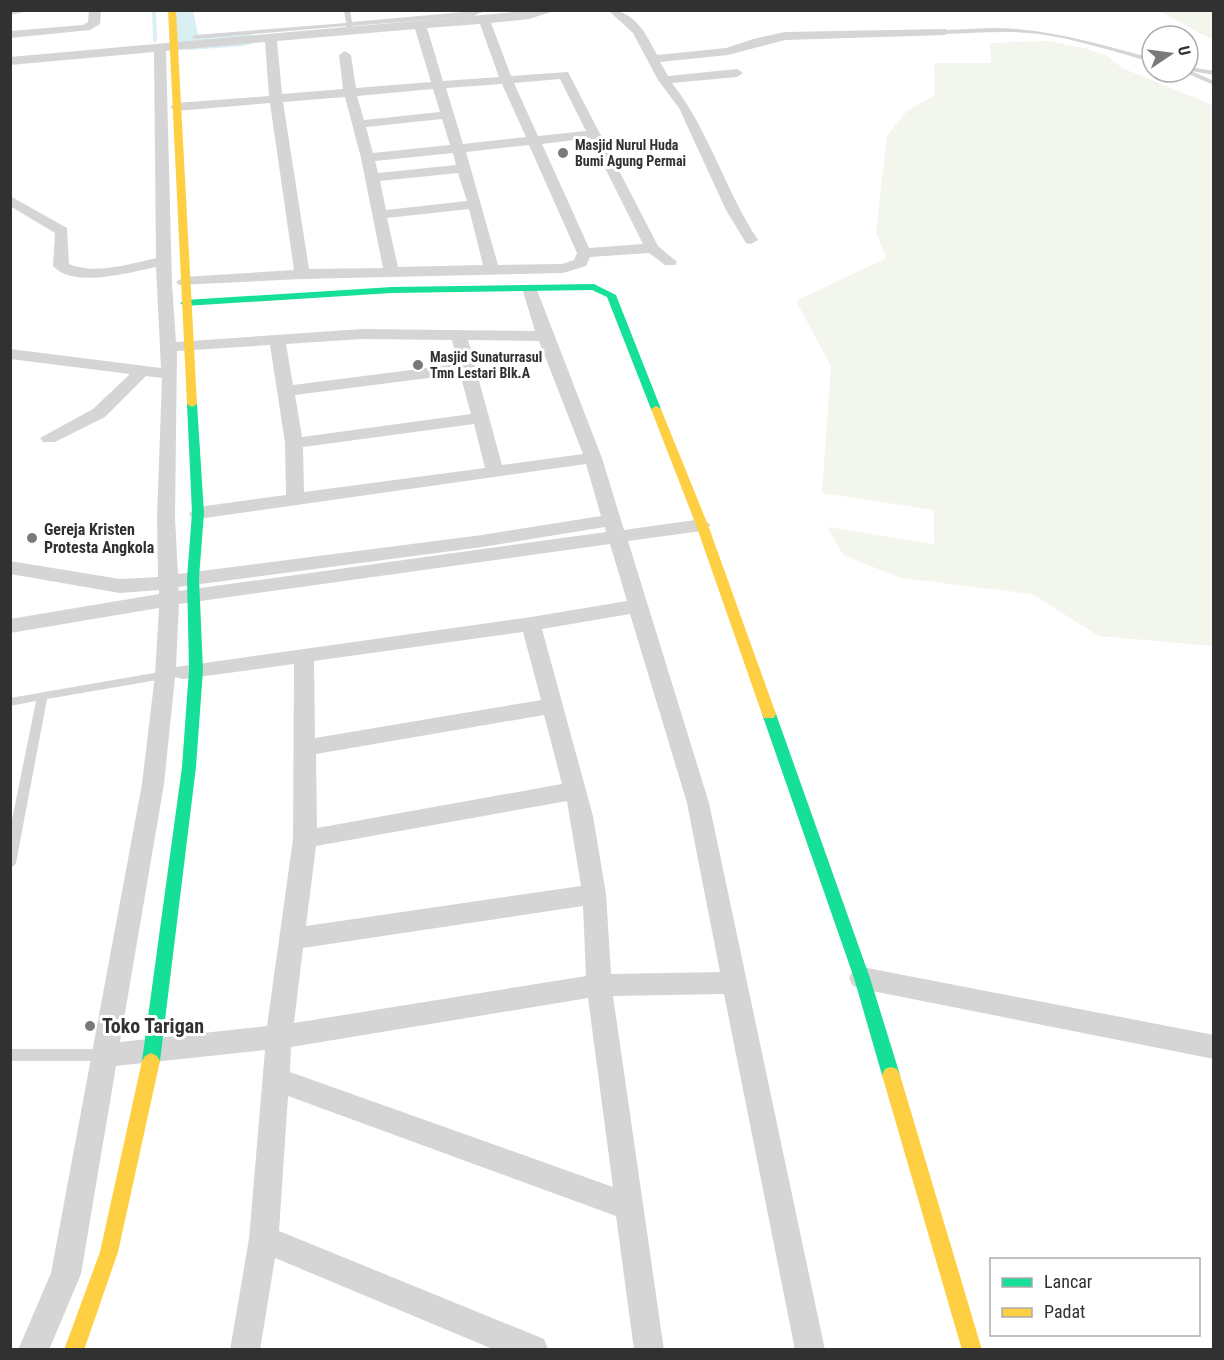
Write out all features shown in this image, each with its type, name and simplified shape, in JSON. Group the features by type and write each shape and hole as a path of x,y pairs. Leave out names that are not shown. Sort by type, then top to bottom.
{"street":[{"path":"10,12 28,10"},
{"path":"10,35 86,28 94,24 95,10"},
{"path":"33,1350 66,1274 153,784 165,675 170,374 164,261 168,48 172,10"},
{"path":"10,61 271,39 350,29 422,30 485,19 529,16 552,10"},
{"path":"613,10 625,17 641,35 664,80 686,110 737,221 751,240"},
{"path":"184,282 302,274 577,266 581,263 584,253 506,78 485,19"},
{"path":"422,30 475,204 491,268"},
{"path":"654,59 728,51 757,41 785,36 945,32"},
{"path":"271,39 276,99 302,274"},
{"path":"74,1350 109,1252 153,1050 189,767 196,670 194,587 198,513 176,107 168,48"},
{"path":"345,55 350,92 368,158 391,272"},
{"path":"664,80 736,73"},
{"path":"176,107 555,74 565,76 652,248 669,261"},
{"path":"358,124 447,116"},
{"path":"368,158 595,134"},
{"path":"371,178 464,168"},
{"path":"10,200 62,231 61,266 69,272 92,273 164,261"},
{"path":"380,215 475,204"},
{"path":"584,253 652,248"},
{"path":"185,303 392,290 594,287 611,295 702,525 862,978 972,1350"},
{"path":"530,288 545,336 593,458 698,803 810,1350"},
{"path":"167,348 277,338 362,334 459,337 545,336"},
{"path":"459,337 495,472"},
{"path":"277,338 294,443 295,500"},
{"path":"10,354 170,374"},
{"path":"286,391 466,369"},
{"path":"49,438 99,413 142,371"},
{"path":"294,443 479,418"},
{"path":"198,513 593,458"},
{"path":"10,626 168,590 614,529 702,525"},
{"path":"10,567 120,586 168,590"},
{"path":"165,675 531,624 637,606"},
{"path":"531,624 582,816 594,894 599,985 649,1350"},
{"path":"245,1350 264,1239 279,1037 305,839 304,654"},
{"path":"304,748 552,706"},
{"path":"305,839 575,791"},
{"path":"292,939 594,894"},
{"path":"862,978 1011,1005 1214,1047"},
{"path":"106,1055 279,1037 599,985 734,983"},
{"path":"276,1079 629,1207"},
{"path":"264,1239 533,1350"}],"lane":[{"path":"347,10 350,29"},
{"path":"195,37 350,29 474,14 485,19"},
{"path":"945,32 1002,29 1038,32 1084,40 1140,56"},
{"path":"1200,76 1214,83"},
{"path":"10,702 165,675"},
{"path":"10,864 42,696"},
{"path":"10,1055 106,1055"}],"shaded area":[{"path":"1159,11 1213,11 1213,40 1200,33 1200,24 1183,24"},
{"path":"1047,41 1084,48 1108,56 1122,68 1140,75 1140,84 1161,84 1213,105 1213,646 1099,636 1032,594 901,578 843,555 827,527 934,544 934,510 822,493 831,366 796,301 886,258 876,232 887,136 907,111 935,95 934,63 991,63 990,43"}],"waterway":[{"path":"154,10 155,40"},
{"path":"182,10 188,43 243,39"}],"traffic: fast":[{"path":"185,303 392,290 594,287 611,295 656,409"},
{"path":"151,1061 189,767 196,670 193,578 198,513 192,404"},
{"path":"769,714 862,978 891,1075"}],"traffic: slow":[{"path":"172,10 192,404"},
{"path":"656,409 702,525 769,714"},
{"path":"74,1350 109,1252 151,1061"},
{"path":"891,1075 972,1350"}],"place":[{"name":"Masjid Nurul Huda Bumi Agung Permai","path":"563,153"},
{"name":"Masjid Sunaturrasul Tmn Lestari Blk.A","path":"418,365"},
{"name":"Gereja Kristen Protesta Angkola","path":"32,538"},
{"name":"Toko Tarigan","path":"90,1026"}]}
